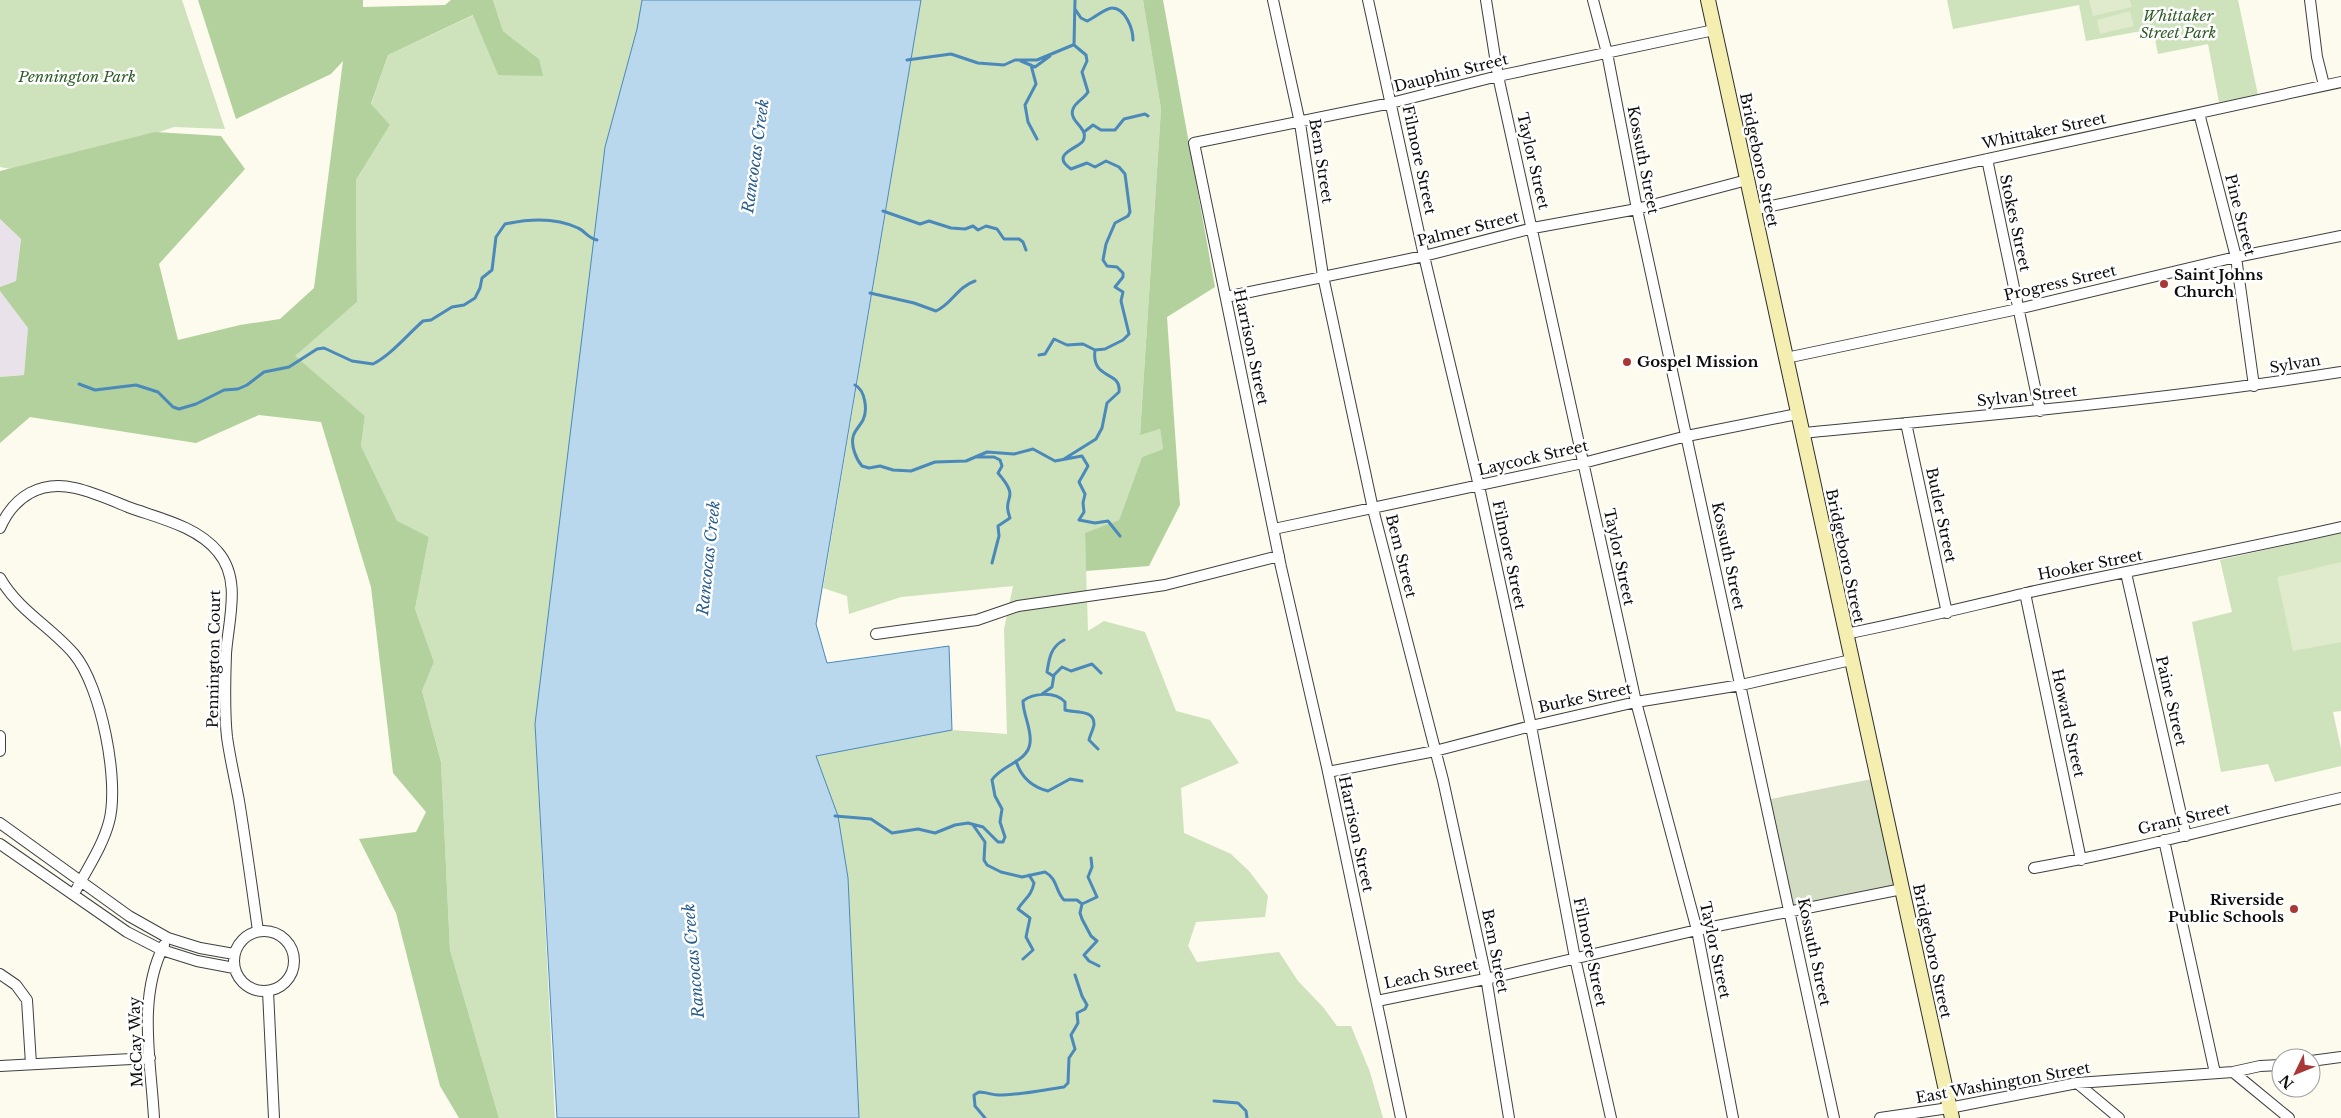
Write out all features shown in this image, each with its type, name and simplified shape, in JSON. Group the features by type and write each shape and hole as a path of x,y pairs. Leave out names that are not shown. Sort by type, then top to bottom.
{"main road":[{"name":"Bridgeboro Street","path":"1708,0 1951,1113"}],"street":[{"name":"Bem Street","path":"1272,0 1300,123 1323,276 1373,509 1434,751 1444,780 1486,977 1509,1118"},
{"name":"Filmore Street","path":"1368,0 1424,256 1479,486 1531,726 1575,958 1611,1118"},
{"name":"Taylor Street","path":"1486,0 1498,76 1533,228 1583,463 1636,702 1696,930 1733,1118"},
{"name":"Kossuth Street","path":"1593,0 1607,53 1637,209 1834,1118"},
{"path":"2310,0 2317,57 2324,85"},
{"name":"Dauphin Street","path":"1194,144 1392,103 1498,76 1714,30"},
{"name":"Whittaker Street","path":"1753,210 2341,82"},
{"name":"Pine Street","path":"2199,113 2236,257 2254,386"},
{"name":"Harrison Street","path":"1194,144 1279,556 1328,772 1401,1118"},
{"name":"Stokes Street","path":"1987,159 2040,410"},
{"name":"Palmer Street","path":"1226,297 1424,256 1533,228 1637,209 1747,180"},
{"name":"Progress Street","path":"1786,358 2018,308 2236,257 2341,236"},
{"name":"Sylvan","path":"2254,386 2341,372"},
{"name":"Sylvan Street","path":"1802,433 1906,424 2254,386"},
{"name":"Laycock Street","path":"1274,530 1583,463 1687,436 1797,414"},
{"name":"Butler Street","path":"1906,424 1947,613"},
{"name":"Pennington Court","path":"0,528 7,513 19,500 35,489 62,484 84,490 187,529 204,538 219,553 230,572 232,594 226,653 225,704 227,737 258,931"},
{"name":"Hooker Street","path":"1845,634 1947,613 2025,593 2217,555 2341,527"},
{"path":"876,634 977,620 1018,606 1164,584 1279,556"},
{"name":"Paine Street","path":"2126,573 2186,836"},
{"path":"0,578 15,600 59,638 75,655 90,680 99,702 110,769 110,821 101,845 74,894"},
{"name":"Howard Street","path":"2025,593 2081,860"},
{"name":"Burke Street","path":"1328,772 1434,751 1636,702 1741,685 1851,660"},
{"path":"0,736 0,751"},
{"name":"Grant Street","path":"2034,868 2081,860 2094,855 2186,836 2232,822 2341,798"},
{"path":"0,823 129,916 168,938 200,948 234,954"},
{"path":"2164,840 2215,1073"},
{"path":"0,844 127,932 162,950 234,968"},
{"name":"Leach Street","path":"1377,1001 1696,930 1902,889"},
{"path":"258,931 277,934 288,943 293,953 294,967 290,977 279,988 268,992 259,991 245,985 234,968 234,954 242,940 258,931"},
{"name":"McCay Way","path":"154,1118 148,1001 152,976 168,938"},
{"path":"0,974 16,985 27,1000 31,1064"},
{"path":"268,992 274,1118"},
{"path":"2321,1060 2341,1057"},
{"path":"0,1066 150,1058"},
{"name":"East Washington Street","path":"1880,1118 1951,1113 2077,1083 2233,1072 2271,1065"},
{"path":"2233,1072 2289,1118"},
{"path":"2077,1083 2119,1118"}],"shaded area":[{"path":"0,219 21,239 16,281 0,287"},
{"path":"0,291 28,328 24,375 0,377"}],"green space":[{"name":"Pennington Park","path":"0,0 182,0 225,129 174,127 112,148 22,171 0,167"},
{"path":"198,0 363,0 363,7 445,5 451,0 493,0 503,31 539,59 543,76 498,75 473,15 388,55 371,104 390,125 356,180 357,302 295,356 365,416 361,446 397,521 429,537 415,609 434,662 422,691 441,762 450,950 499,1118 459,1118 440,1086 396,913 359,839 416,832 426,812 393,773 371,587 321,422 259,415 196,443 30,417 0,443 0,377 24,375 28,328 0,291 0,287 16,281 21,239 0,219 0,171 155,132 221,136 245,169 159,264 178,340 240,325 280,319 314,288 343,61 331,74 236,119"},
{"path":"493,0 642,0 535,724 555,1118 499,1118 450,950 441,762 422,691 434,662 415,609 429,537 397,522 361,446 365,416 294,356 357,302 356,180 390,125 371,105 388,55 474,15 498,75 539,59 503,31"},
{"path":"921,0 1143,0 1161,109 1140,434 1160,429 1163,449 1142,457 1119,520 1085,534 1088,631 1104,621 1145,632 1176,711 1210,720 1239,763 1181,788 1184,833 1231,854 1249,871 1268,896 1265,917 1196,922 1188,946 1197,962 1279,952 1298,981 1323,1007 1337,1026 1351,1026 1370,1072 1383,1118 859,1118 848,878 816,756 952,730 1007,734 1004,629 1013,586 901,597 849,614 847,596 823,588"},
{"path":"1143,0 1163,0 1215,287 1167,317 1180,505 1149,566 1086,571 1085,533 1119,520 1142,457 1163,449 1160,429 1140,435 1161,109"},
{"name":"Whittaker Street Park","path":"1947,0 2238,0 2258,95 2219,102 2208,44 2158,54 2153,29 2086,41 2079,5 1953,29"},
{"path":"2089,0 2130,0 2132,7 2093,16"},
{"path":"2130,11 2134,26 2100,34 2097,20"},
{"path":"2341,533 2341,711 2333,712 2341,749 2341,766 2275,782 2268,764 2221,772 2192,622 2232,612 2220,560"},
{"path":"2341,562 2341,642 2293,651 2277,577"},
{"path":"1877,778 1902,889 1790,910 1766,800"}],"water":[{"name":"Rancocas Creek","path":"642,0 921,0 816,624 827,663 949,646 952,730 816,756 838,816 848,878 859,1118 557,1118 535,724 605,147 637,29"}],"waterway":[{"path":"1074,45 1075,0"},
{"path":"1075,9 1081,18 1087,21 1106,10 1117,9 1128,20 1133,40"},
{"path":"907,60 951,54 978,63 1004,65 1015,60 1037,60 1073,45"},
{"path":"1039,355 1045,354 1054,339 1067,345 1083,344 1095,350 1105,349 1123,340 1129,334 1121,301 1123,292 1115,287 1123,277 1123,273 1117,267 1107,266 1103,260 1106,244 1115,223 1128,216 1130,212 1125,174 1119,167 1106,161 1095,167 1087,163 1071,169 1065,164 1063,159 1067,152 1083,141 1084,136 1084,132 1072,114 1076,104 1088,92 1082,72 1087,61 1086,55 1074,45"},
{"path":"1021,61 1035,67 1050,56"},
{"path":"1031,65 1036,84 1025,105 1028,122 1037,139"},
{"path":"1084,132 1093,125 1101,130 1115,130 1124,119 1145,114 1148,116"},
{"path":"883,211 920,224 929,221 951,228 965,229 973,226 978,230 986,226 997,229 1004,239 1019,239 1023,242 1026,250"},
{"path":"79,384 95,390 136,385 158,392 173,407 179,409 196,404 224,390 238,389 247,385 264,372 289,367 317,349 324,348 352,361 373,364 393,350 423,321 431,320 452,307 464,305 475,298 482,278 492,270 496,237 505,224 532,220 560,222 578,228 591,238 597,240"},
{"path":"870,293 914,303 936,311 942,308 964,287 975,281"},
{"path":"1064,459 1096,439 1102,428 1107,403 1119,392 1119,385 1116,381 1097,367 1095,350"},
{"path":"855,385 861,391 865,406 865,416 853,437 854,452 862,466 869,468 880,466 893,470 911,471 935,462 966,461 987,452 1014,454 1033,449 1055,461 1082,456 1088,466 1079,482 1085,494 1084,512 1079,520 1095,523 1108,521 1120,536"},
{"path":"977,457 994,457 1000,460 1002,466 998,473 1009,488 1010,493 1008,505 1010,518 998,526 999,536 992,563"},
{"path":"1053,676 1047,672 1050,658 1056,646 1064,640"},
{"path":"1042,694 1052,687 1054,675 1062,667 1071,671 1092,664 1101,673"},
{"path":"835,816 871,819 892,833 918,829 935,833 955,825 968,823 983,827 998,842 1003,842 1005,837 1000,822 1002,809 995,796 992,780 1001,771 1024,755 1028,749 1030,732 1023,701 1032,696 1044,694 1056,696 1065,702 1065,710 1091,716 1094,725 1089,740 1098,749"},
{"path":"1016,761 1028,781 1048,791 1070,779 1082,781"},
{"path":"973,825 985,842 984,860 987,865 1001,872 1022,877 1045,872 1052,878 1064,900 1077,900 1082,904"},
{"path":"1091,858 1092,867 1088,877 1097,897 1082,904 1080,913 1091,936 1097,941 1084,955 1089,961 1099,966"},
{"path":"1023,959 1033,950 1026,937 1030,918 1018,909 1033,888 1034,883 1029,875"},
{"path":"985,1118 975,1106 974,1095 979,1092 996,1095 1015,1094 1064,1087 1068,1083 1069,1058 1075,1049 1071,1035 1078,1023 1077,1013 1085,1009 1087,1005 1075,975"},
{"path":"1214,1101 1238,1103 1246,1111 1247,1118"}],"place":[{"name":"Saint Johns Church","path":"2164,284"},
{"name":"Gospel Mission","path":"1627,362"},
{"name":"Riverside Public Schools","path":"2294,909"}]}
